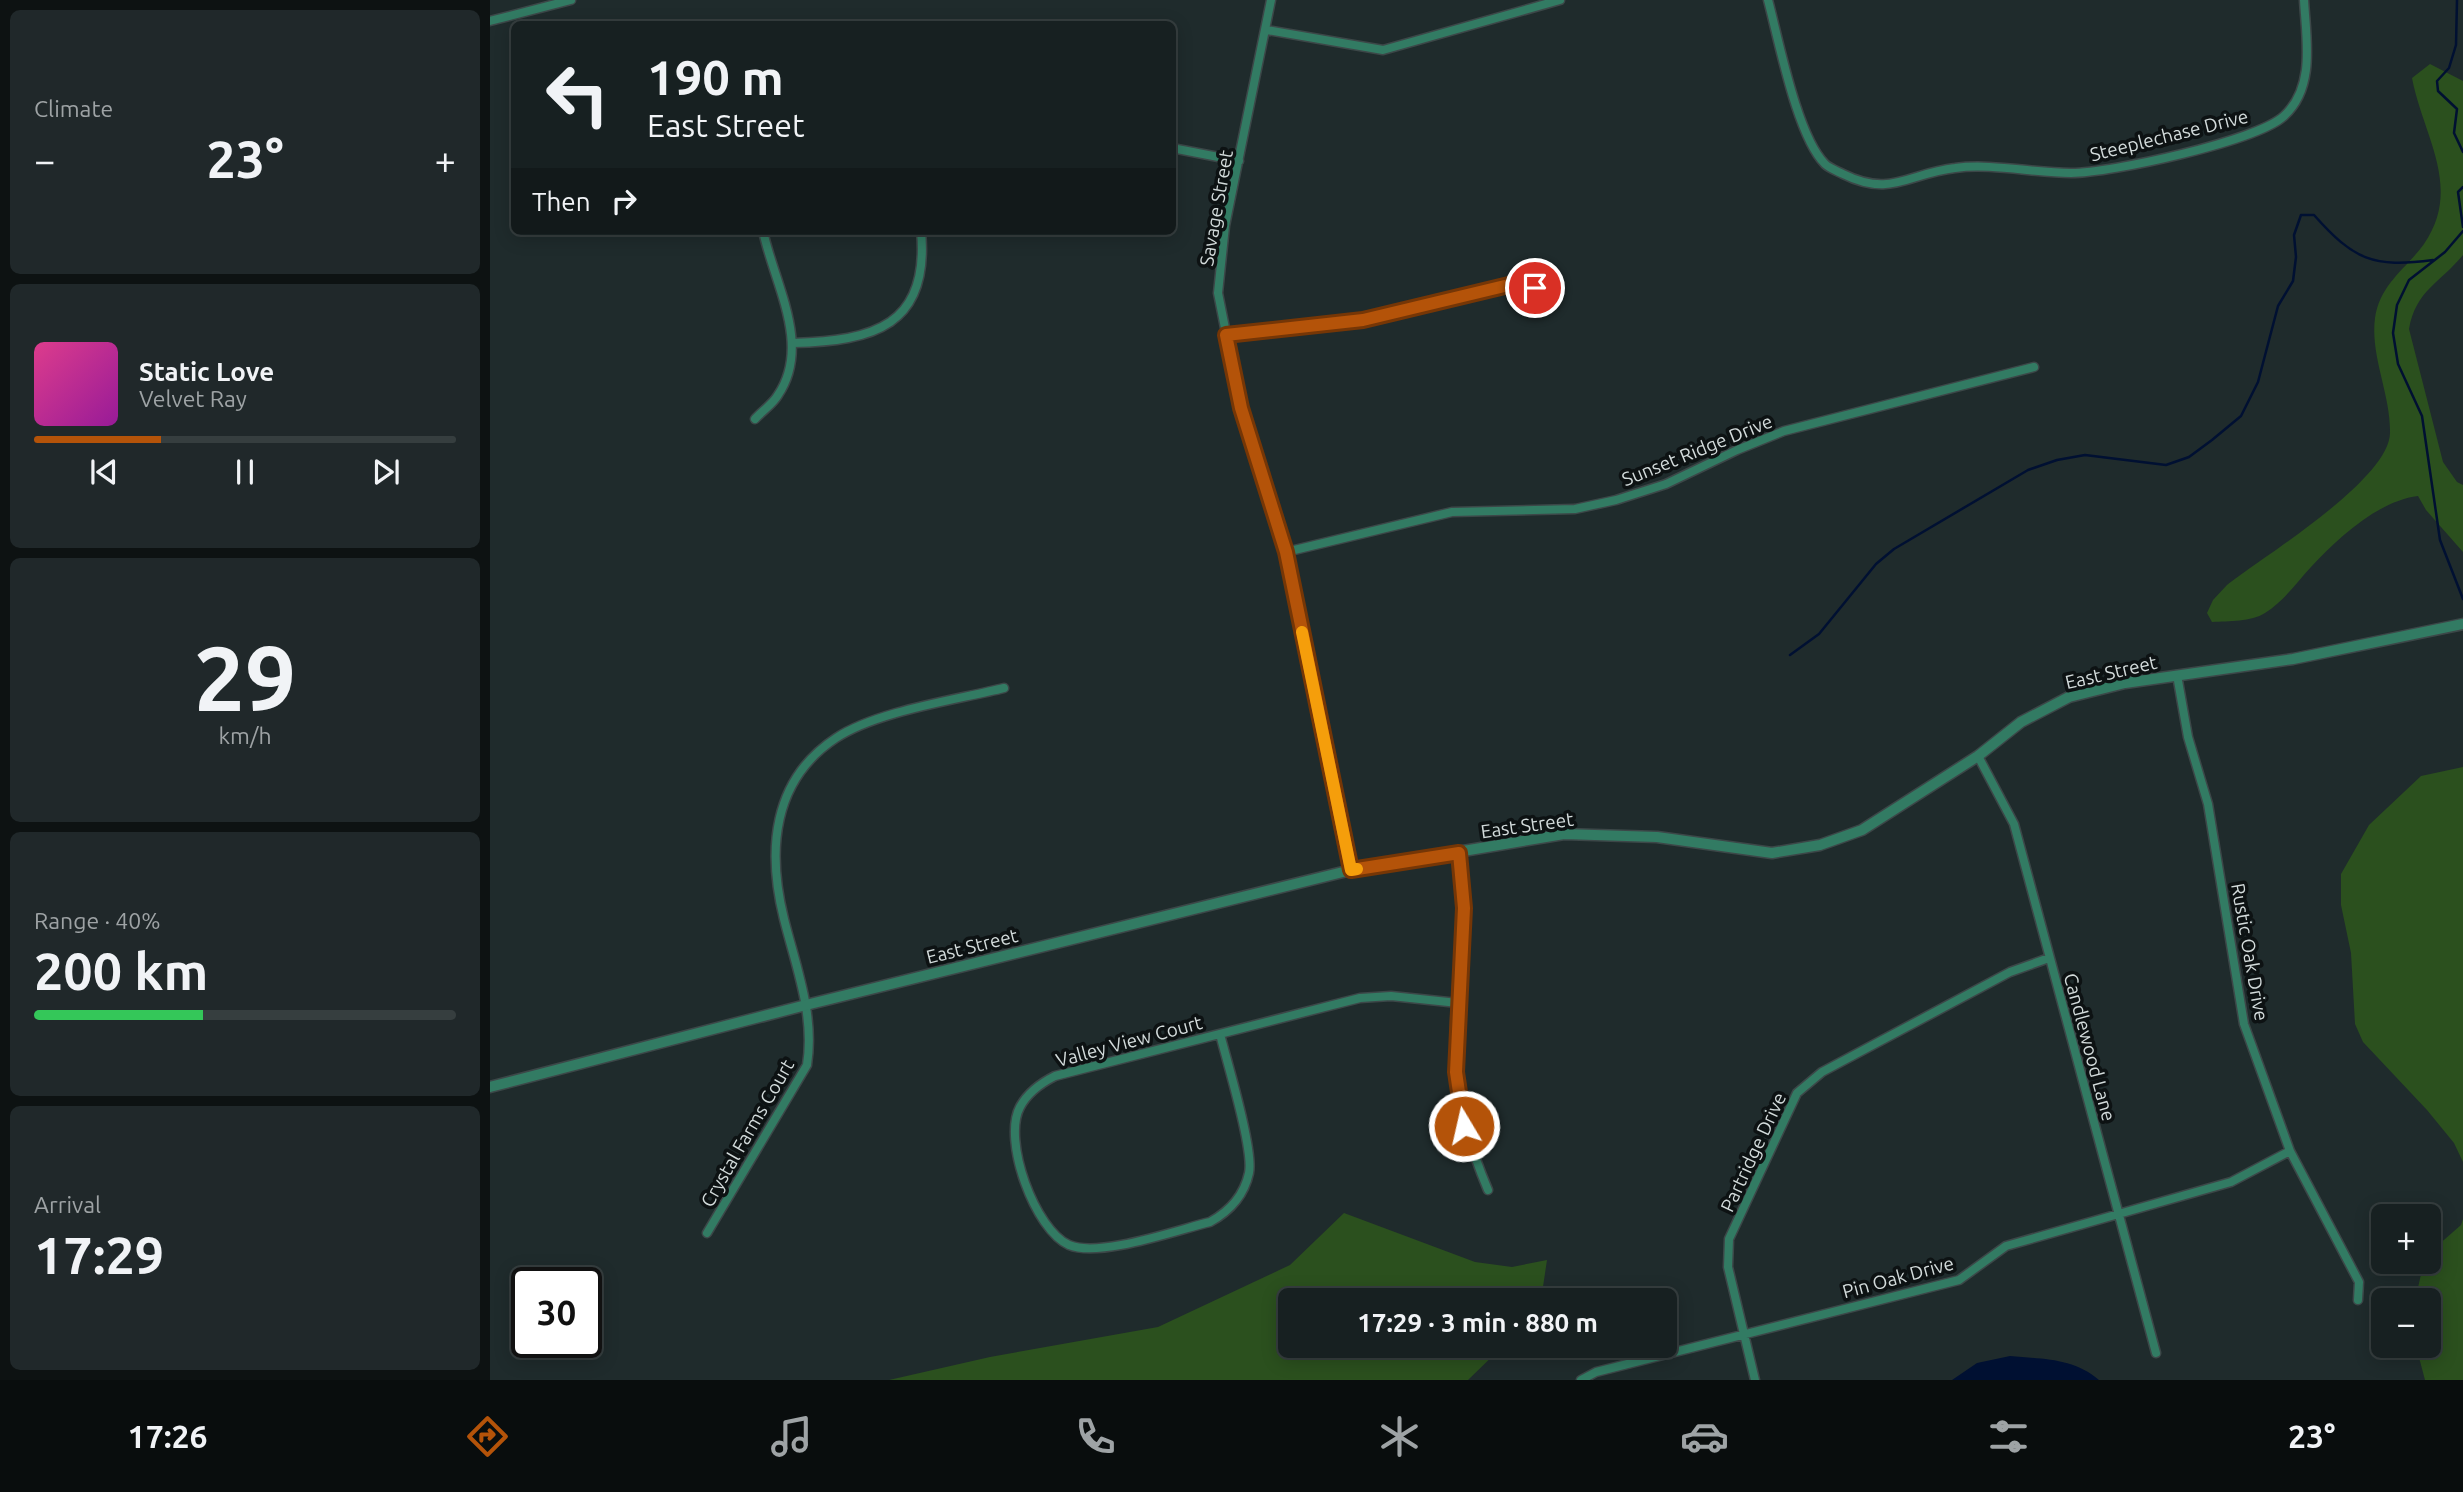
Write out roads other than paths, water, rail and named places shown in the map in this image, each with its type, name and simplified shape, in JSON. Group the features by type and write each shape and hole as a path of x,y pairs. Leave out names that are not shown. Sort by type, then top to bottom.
{"street":[{"path":"490,21 571,0"},
{"name":"Savage Street","path":"1271,0 1225,226 1218,293 1241,408 1286,552 1351,870"},
{"path":"1267,30 1383,50 1560,0"},
{"name":"Steeplechase Drive","path":"1768,0 1809,141 1826,165 1861,183 1893,185 1956,167 2092,172 2183,152 2263,129 2284,116 2303,89 2307,64 2304,0"},
{"path":"1176,149 1238,161"},
{"path":"755,419 783,388 789,374 793,343 764,235"},
{"path":"793,343 839,342 863,337 883,328 903,311 920,277 921,235"},
{"path":"1226,335 1363,320 1513,284 1535,288"},
{"name":"Sunset Ridge Drive","path":"1286,552 1452,512 1576,509 1616,500 1666,484 1784,431 2034,367"},
{"name":"East Street","path":"490,1087 806,1004 1351,870 1564,834 1657,837 1772,853 1821,845 1862,830 1978,756 2021,722 2069,697 2124,683 2293,659 2463,624"},
{"name":"Rustic Oak Drive","path":"2177,675 2188,737 2208,804 2244,1024 2290,1151 2359,1282 2358,1300"},
{"name":"Crystal Farms Court","path":"707,1233 807,1065 811,1037 806,1004 778,897 773,855 780,810 803,769 836,738 877,720 1004,688"},
{"name":"Candlewood Lane","path":"1978,756 2014,824 2156,1353"},
{"path":"1459,853 1464,908 1456,1072 1464,1126 1488,1190"},
{"name":"Partridge Drive","path":"1755,1380 1728,1267 1729,1239 1797,1093 1833,1066 2010,972 2049,958"},
{"name":"Valley View Court","path":"1220,1034 1248,1150 1250,1170 1238,1199 1226,1213 1210,1222 1102,1247 1069,1245 1055,1235 1041,1219 1014,1140 1019,1108 1041,1083 1055,1076 1220,1034 1376,996 1458,1003"},
{"name":"Pin Oak Drive","path":"1581,1380 1596,1373 1744,1332 1959,1280 2006,1246 2231,1182 2290,1151"}],"water":[{"path":"2010,1356 2069,1364 2099,1380 1952,1380 1977,1363"}],"waterway":[{"path":"2457,0 2456,45 2449,68 2437,81 2438,91 2457,109 2454,133 2463,152"},
{"path":"2463,187 2458,192 2463,227"},
{"path":"1790,655 1819,634 1876,564 1894,549 2028,470 2057,460 2085,455 2166,465 2189,457 2241,416 2258,382 2278,306 2293,281 2296,257 2294,235 2301,215 2314,215 2341,242 2366,257 2395,263 2433,260"},
{"path":"2463,231 2445,252 2409,280 2397,305 2393,333 2398,364 2422,416 2440,540 2463,599"}]}
